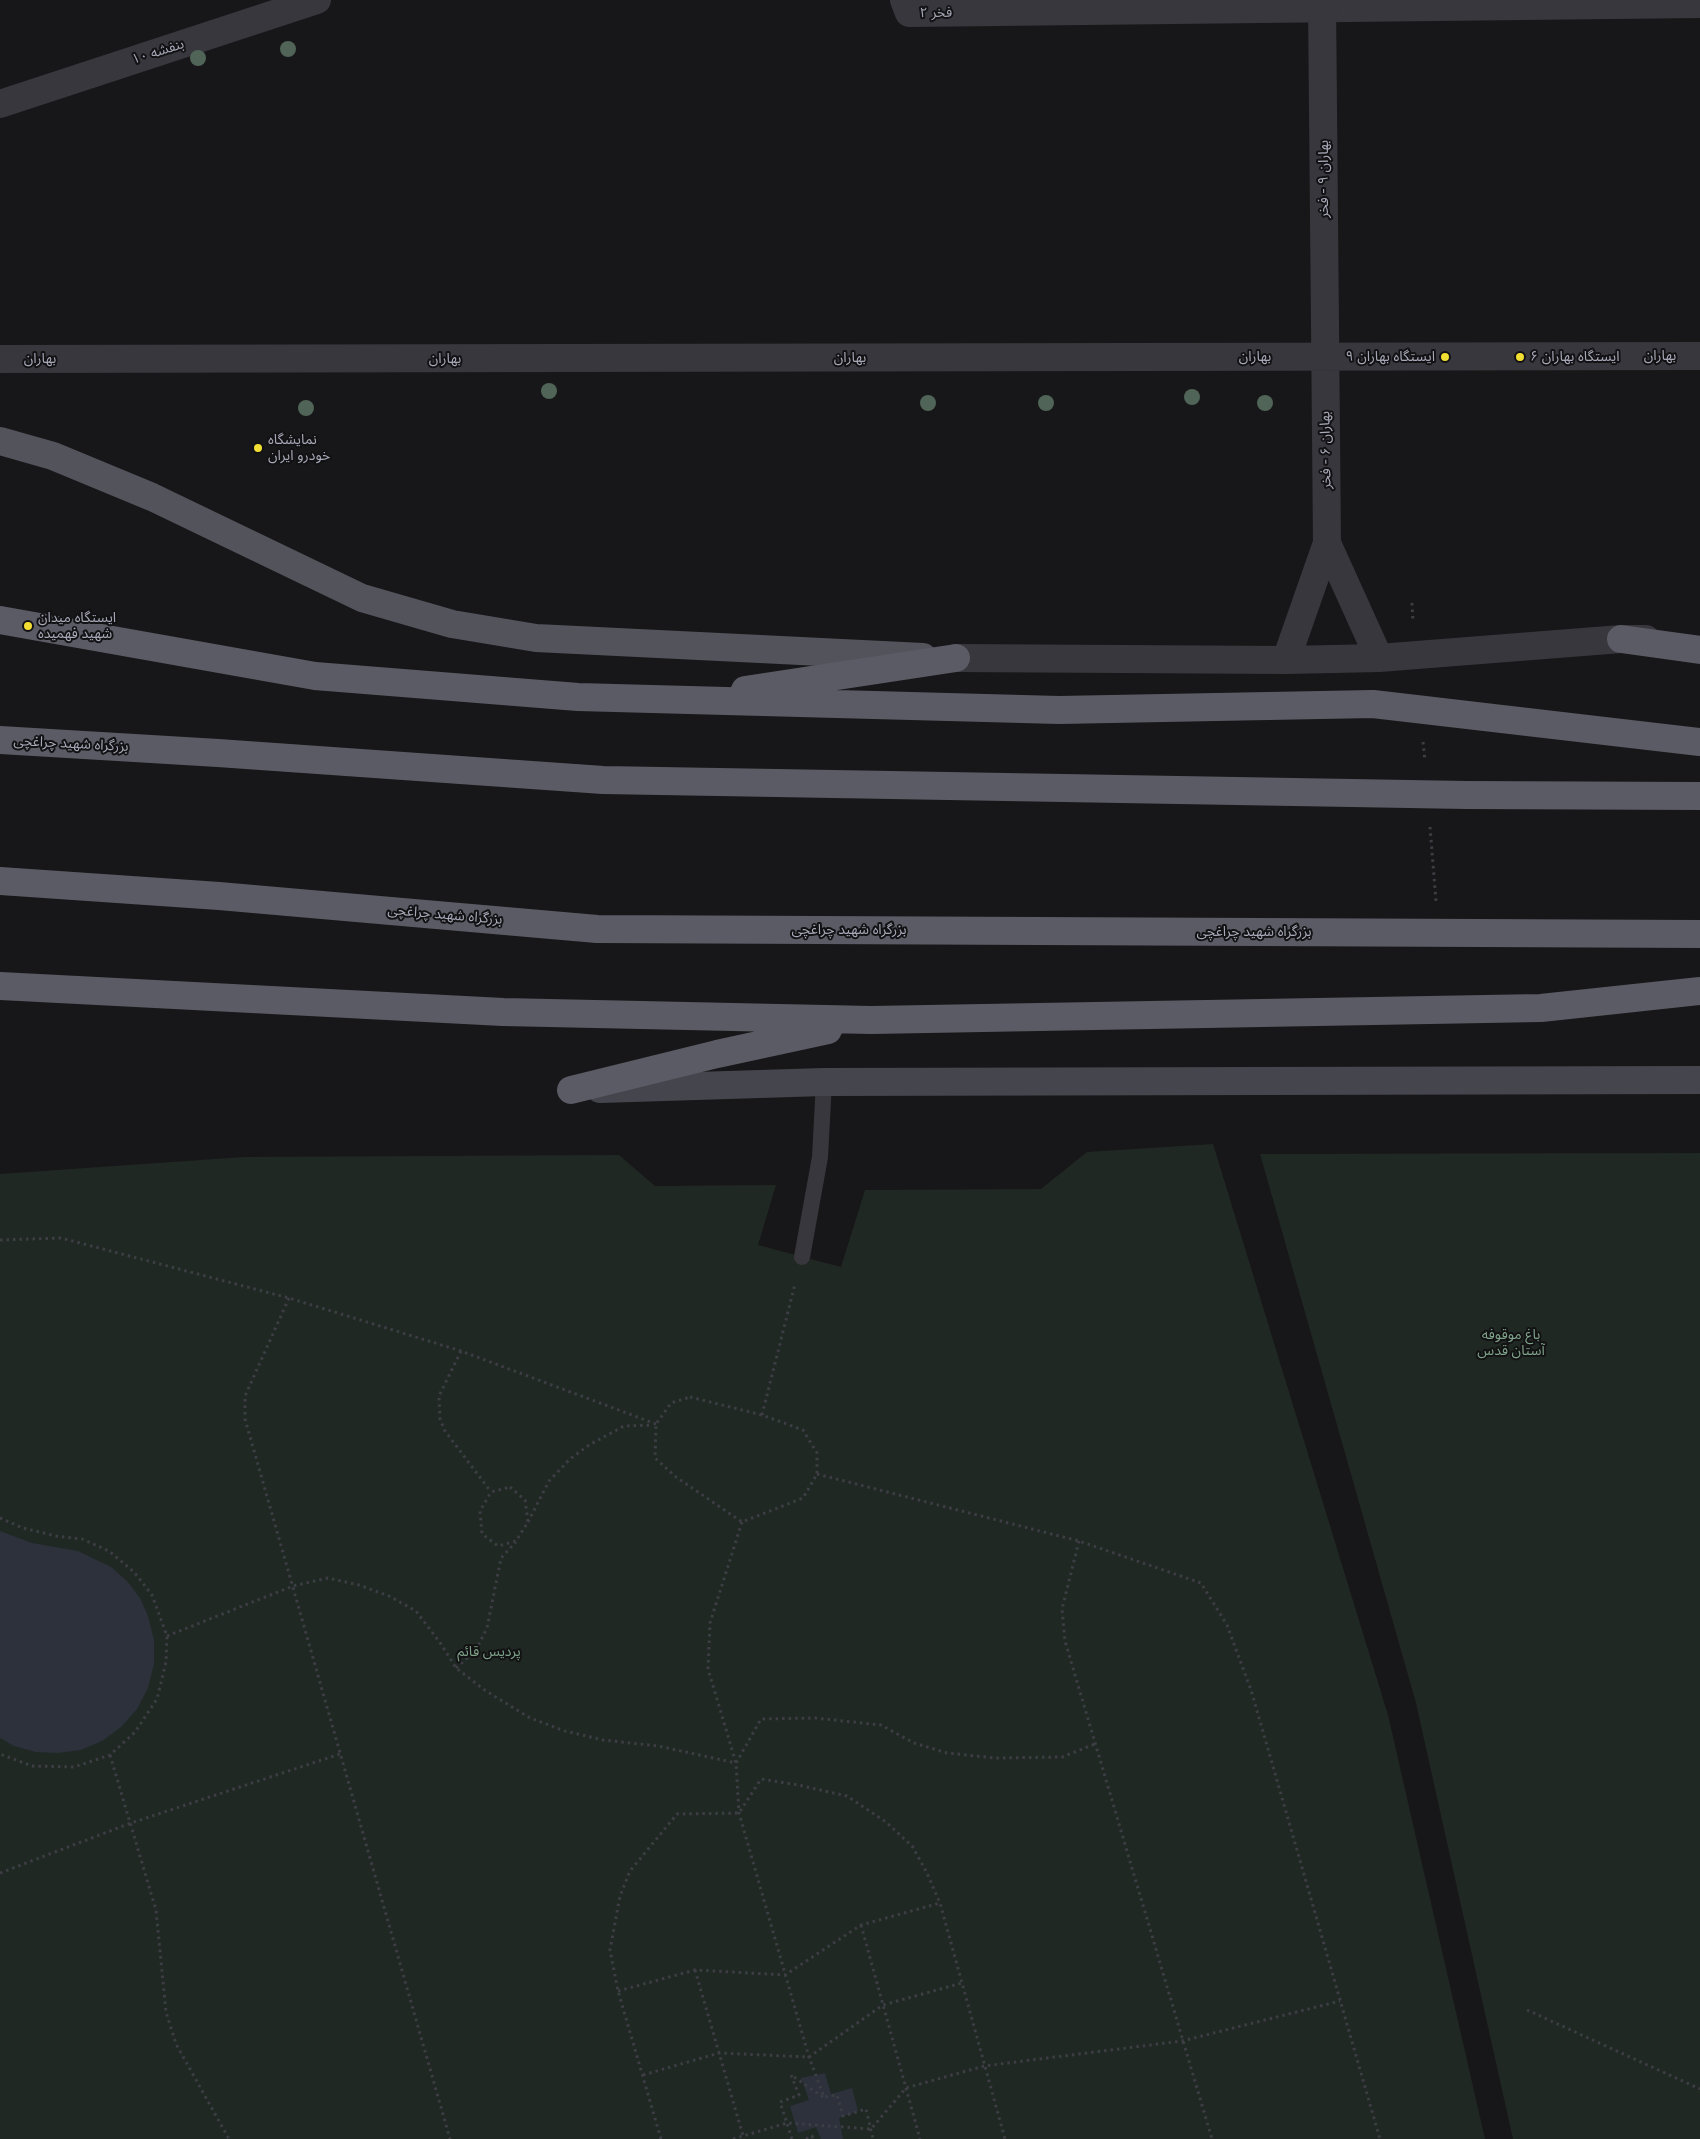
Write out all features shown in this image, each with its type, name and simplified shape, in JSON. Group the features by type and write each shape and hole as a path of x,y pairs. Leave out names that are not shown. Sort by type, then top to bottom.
{"highway":[{"path":"0,620 315,676 578,697 1058,710 1373,704 1700,742"},
{"path":"1621,640 1700,650"},
{"path":"676,700 956,658"},
{"name":"بزرگراه شهید چراغچی","path":"0,740 218,752 603,780 1466,795 1700,796"},
{"name":"بزرگراه شهید چراغچی","path":"0,881 219,896 597,928 1700,934"},
{"path":"0,986 503,1012 871,1020 1541,1008 1700,991"},
{"path":"572,1090 717,1054 871,1020"}],"main road":[{"path":"0,441 53,456 152,498 362,598 452,624 536,638 956,658"},
{"path":"572,1090 812,1082 1700,1080"}],"street":[{"name":"بنفشه ۱۰","path":"0,104 317,0"},
{"name":"بهاران ۹ - فخر","path":"1322,4 1325,357"},
{"name":"فخر ۲","path":"906,6 1700,4"},
{"name":"بهاران","path":"0,360 1700,356"},
{"name":"بهاران ۶ - فخر","path":"1286,660 1327,543 1325,357"},
{"name":"بهاران ۶ - فخر","path":"1327,543 1379,658"},
{"path":"956,658 1286,660 1379,658 1621,640 1700,639"}],"lane":[{"path":"802,1257 820,1157 812,1082"}],"path":[{"path":"1412,603 1414,622"},
{"path":"1422,732 1425,762"},
{"path":"1429,822 1436,901"},
{"path":"0,1240 62,1238 289,1298 461,1351 656,1424"},
{"path":"762,1415 802,1257"},
{"path":"289,1298 245,1396 245,1419 450,2139"},
{"path":"461,1351 439,1396 440,1419 445,1431 491,1492"},
{"path":"690,1397 762,1415 803,1430 817,1454 817,1474 803,1498 742,1522 676,1477 655,1458 656,1424 671,1403 690,1397"},
{"path":"456,1668 476,1650 487,1628 501,1558 516,1541 528,1522 549,1481 570,1459 589,1445 624,1426 656,1424"},
{"path":"817,1474 1078,1541 1201,1583 1227,1626 1252,1690 1380,2139"},
{"path":"516,1541 498,1546 482,1534 480,1512 491,1492 510,1487 525,1500 528,1522"},
{"path":"0,1518 23,1528 82,1540 109,1551 134,1572 152,1595 167,1636 166,1662 157,1699 135,1732 110,1755 74,1767 32,1766 0,1754"},
{"path":"742,1522 710,1623 708,1670 736,1763 739,1813 809,2057 824,2097"},
{"path":"1078,1541 1062,1609 1065,1641 1212,2139"},
{"path":"167,1636 293,1586 328,1578 359,1585 389,1596 416,1611 441,1644 456,1668 486,1691 530,1718 565,1731 603,1740 658,1746 736,1763"},
{"path":"736,1763 761,1719 815,1718 881,1725 914,1743 948,1753 995,1758 1062,1757 1095,1744"},
{"path":"0,1873 131,1822 340,1754"},
{"path":"110,1755 156,1910 166,2012 176,2044 229,2139"},
{"path":"739,1813 761,1779 798,1785 847,1796 886,1822 912,1846 926,1871 940,1903 1005,2139"},
{"path":"661,2139 618,1991 610,1950 620,1896 630,1871 677,1814 739,1813"},
{"path":"618,1991 694,1970 785,1976 861,1925 940,1903"},
{"path":"861,1925 920,2139"},
{"path":"694,1970 744,2138"},
{"path":"643,2075 719,2052 809,2057 883,2005 962,1983"},
{"path":"870,2129 906,2088 984,2066 1182,2041 1340,2001"},
{"path":"1527,2010 1700,2089"},
{"path":"792,2139 780,2102 798,2095 792,2075 824,2097 837,2095 843,2116 866,2109 874,2139"},
{"path":"733,2139 744,2138 787,2123 870,2129"},
{"path":"806,2139 812,2136 813,2139"}],"green space":[{"name":"پردیس قائم","path":"1213,1144 1388,1715 1485,2139 0,2139 0,1174 244,1157 619,1155 655,1186 776,1185 758,1245 841,1267 865,1190 1041,1189 1087,1152"},
{"name":"باغ موقوفه آستان قدس","path":"1700,1153 1700,2139 1513,2139 1416,1703 1260,1154"}],"shaded area":[{"path":"0,1531 32,1543 78,1551 111,1567 127,1581 140,1598 148,1616 154,1640 154,1664 148,1688 137,1709 121,1727 102,1741 81,1750 58,1753 36,1752 14,1746 0,1738"},
{"path":"825,2073 831,2094 852,2088 858,2111 839,2118 843,2139 821,2139 816,2127 798,2133 790,2106 809,2100 801,2078"}],"place":[{"name":"ایستگاه بهاران ۹","path":"1445,357"},
{"name":"ایستگاه بهاران ۶","path":"1520,357"},
{"name":"نمایشگاه خودرو ایران","path":"258,448"},
{"name":"ایستگاه میدان شهید فهمیده","path":"28,626"}]}
